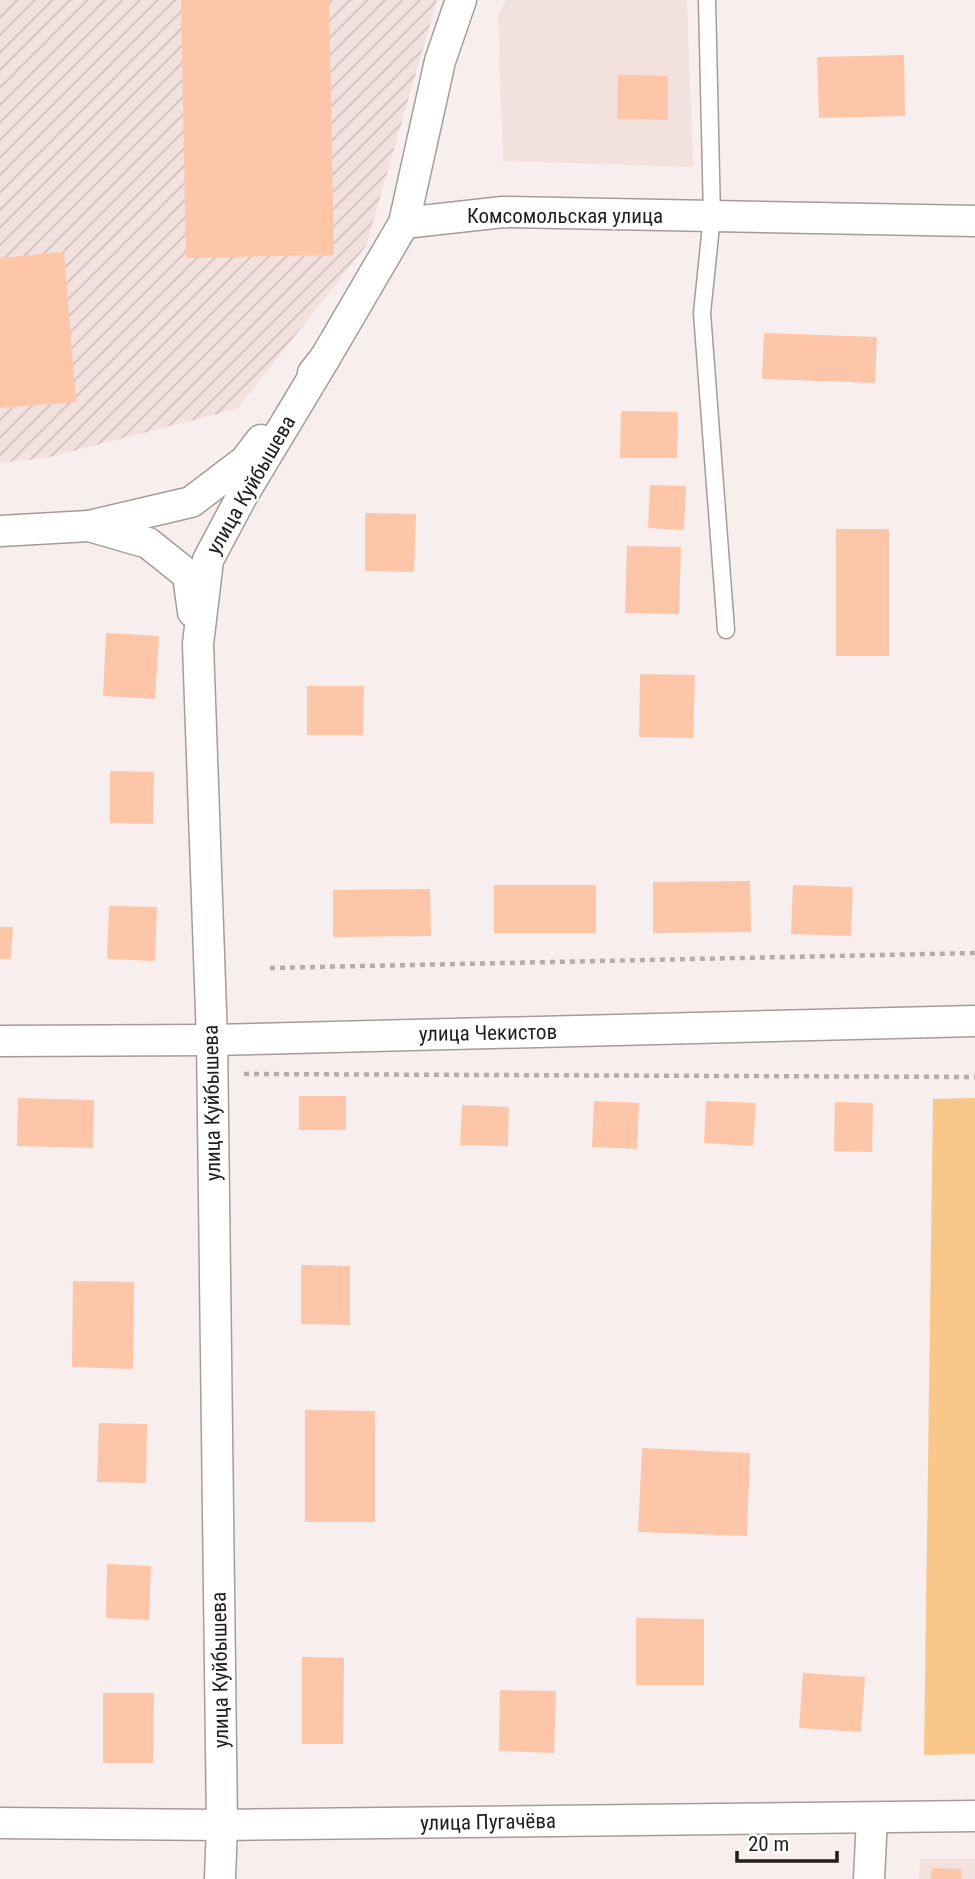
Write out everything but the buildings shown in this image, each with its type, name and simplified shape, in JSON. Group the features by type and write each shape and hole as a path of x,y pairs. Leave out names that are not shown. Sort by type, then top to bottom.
{"street":[{"path":"0,531 89,526 191,502 245,461 324,358 404,223 440,61 461,0"},
{"name":"Комсомольская улица","path":"404,223 503,212 975,221"},
{"name":"улица Куйбышева","path":"220,1879 222,1825 212,1040 198,644 208,560 242,496 324,358"},
{"path":"89,526 148,543 187,575 198,644"},
{"name":"улица Чекистов","path":"0,1041 212,1040 975,1021"},
{"name":"улица Пугачёва","path":"0,1823 222,1825 975,1815"},
{"path":"869,1879 872,1818"}],"lane":[{"path":"707,0 712,216 702,313 726,630"}],"path":[{"path":"270,968 975,953"},
{"path":"212,1074 975,1077"}],"shaded area":[{"path":"0,0 437,0 366,246 237,409 46,458 0,463"},
{"path":"506,0 687,0 693,167 503,161 498,16"},
{"path":"975,1098 975,1754 924,1755 933,1099"},
{"path":"920,1859 975,1859 975,1879 919,1879"}]}
